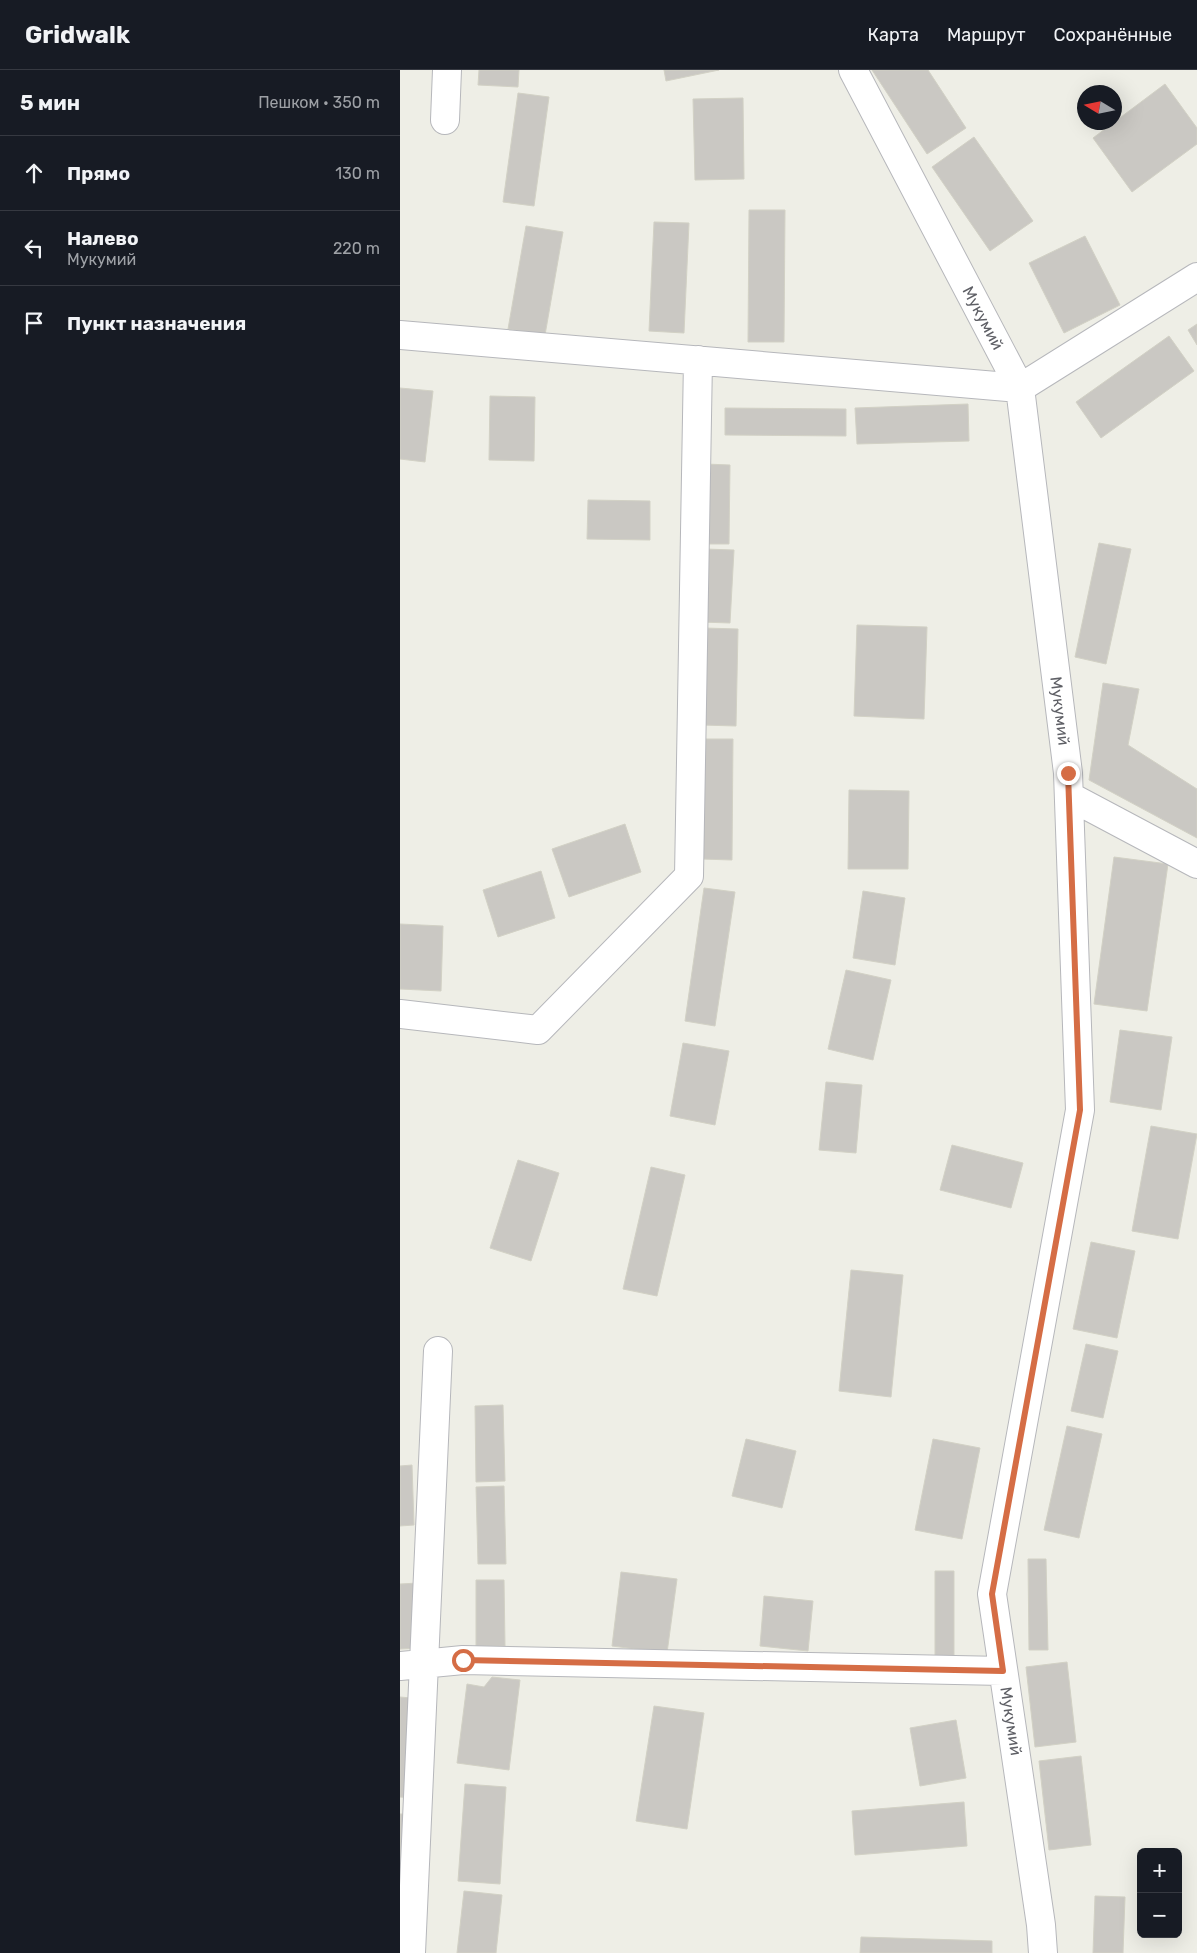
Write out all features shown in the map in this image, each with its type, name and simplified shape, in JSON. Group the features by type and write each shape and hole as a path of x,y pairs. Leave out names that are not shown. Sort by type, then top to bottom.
{"street":[{"path":"445,120 447,70"},
{"name":"Мукумий","path":"853,70 1020,388 1068,773 1080,1110 992,1594 1041,1925 1043,1953"},
{"path":"400,335 1020,388 1197,277"},
{"path":"400,1014 538,1030 689,876 698,360"},
{"path":"1069,796 1197,864"},
{"path":"411,1953 412,1665 438,1351"},
{"path":"412,1665 463,1660 1003,1671"}],"building":[{"path":"479,70 519,70 518,87 478,85"},
{"path":"664,70 719,70 666,81"},
{"path":"872,70 928,70 966,128 927,154"},
{"path":"1165,84 1197,128 1197,144 1132,192 1093,138 1104,130 1122,130 1122,116"},
{"path":"518,93 549,97 534,206 503,202"},
{"path":"743,98 744,179 695,180 693,99"},
{"path":"974,137 1033,221 990,251 932,167"},
{"path":"749,210 785,210 784,342 748,342"},
{"path":"654,222 689,223 684,333 649,331"},
{"path":"526,226 563,232 545,335 508,329"},
{"path":"1085,236 1120,305 1064,333 1029,263"},
{"path":"1197,324 1197,345 1188,330"},
{"path":"1169,336 1194,371 1101,438 1076,402"},
{"path":"400,388 433,391 425,462 400,459"},
{"path":"490,396 535,397 534,461 489,460"},
{"path":"968,404 969,441 857,444 855,408"},
{"path":"725,408 846,409 846,436 725,435"},
{"path":"705,464 730,465 729,544 704,544"},
{"path":"588,500 650,501 650,540 587,539"},
{"path":"1099,543 1131,549 1106,664 1075,657"},
{"path":"705,549 734,550 730,623 701,622"},
{"path":"857,625 927,627 924,719 854,716"},
{"path":"704,628 738,629 736,726 702,725"},
{"path":"1103,683 1139,689 1128,745 1197,789 1197,838 1089,780"},
{"path":"703,739 733,739 732,860 702,859"},
{"path":"849,790 909,791 908,869 848,869"},
{"path":"625,824 641,872 569,897 552,849"},
{"path":"1114,857 1168,864 1147,1011 1094,1004"},
{"path":"541,871 555,918 498,937 483,890"},
{"path":"704,888 735,892 715,1026 685,1021"},
{"path":"863,891 905,898 895,965 853,958"},
{"path":"400,924 443,926 441,991 400,989"},
{"path":"846,970 891,980 873,1060 828,1049"},
{"path":"1120,1030 1172,1037 1161,1110 1110,1102"},
{"path":"683,1043 729,1051 715,1125 670,1116"},
{"path":"826,1082 862,1085 856,1153 819,1150"},
{"path":"1151,1126 1197,1134 1178,1239 1132,1231"},
{"path":"952,1145 1023,1163 1011,1208 940,1190"},
{"path":"518,1160 559,1173 531,1261 490,1248"},
{"path":"651,1167 685,1175 657,1296 623,1289"},
{"path":"1091,1242 1135,1251 1117,1338 1073,1329"},
{"path":"851,1270 903,1275 891,1397 839,1391"},
{"path":"1086,1344 1118,1351 1103,1418 1071,1411"},
{"path":"503,1405 505,1481 476,1482 475,1406"},
{"path":"1067,1426 1102,1434 1079,1538 1044,1530"},
{"path":"746,1439 796,1451 782,1508 732,1496"},
{"path":"933,1439 980,1448 962,1539 915,1530"},
{"path":"412,1465 414,1525 400,1526 400,1466"},
{"path":"504,1486 506,1564 478,1564 476,1487"},
{"path":"1028,1559 1046,1559 1048,1650 1029,1650"},
{"path":"935,1571 954,1571 954,1657 935,1657"},
{"path":"621,1572 677,1579 667,1653 612,1646"},
{"path":"476,1580 504,1580 505,1646 476,1646"},
{"path":"418,1583 421,1648 400,1649 400,1584"},
{"path":"764,1596 813,1601 808,1651 760,1646"},
{"path":"1067,1662 1076,1742 1035,1747 1026,1667"},
{"path":"492,1677 520,1680 509,1770 457,1763 467,1684 484,1687"},
{"path":"400,1697 422,1699 412,1798 400,1797"},
{"path":"654,1706 704,1713 687,1829 636,1821"},
{"path":"956,1720 966,1778 920,1786 910,1728"},
{"path":"1081,1756 1091,1845 1049,1850 1039,1761"},
{"path":"465,1784 506,1787 500,1884 458,1881"},
{"path":"964,1802 967,1846 855,1855 852,1811"},
{"path":"400,1814 409,1814 400,1907"},
{"path":"464,1891 502,1895 496,1953 457,1953"},
{"path":"1095,1896 1125,1897 1123,1953 1093,1953"},
{"path":"861,1937 992,1941 992,1953 860,1953"}],"route":[{"path":"463,1660 1003,1671 992,1594 1080,1110 1068,773"}]}
